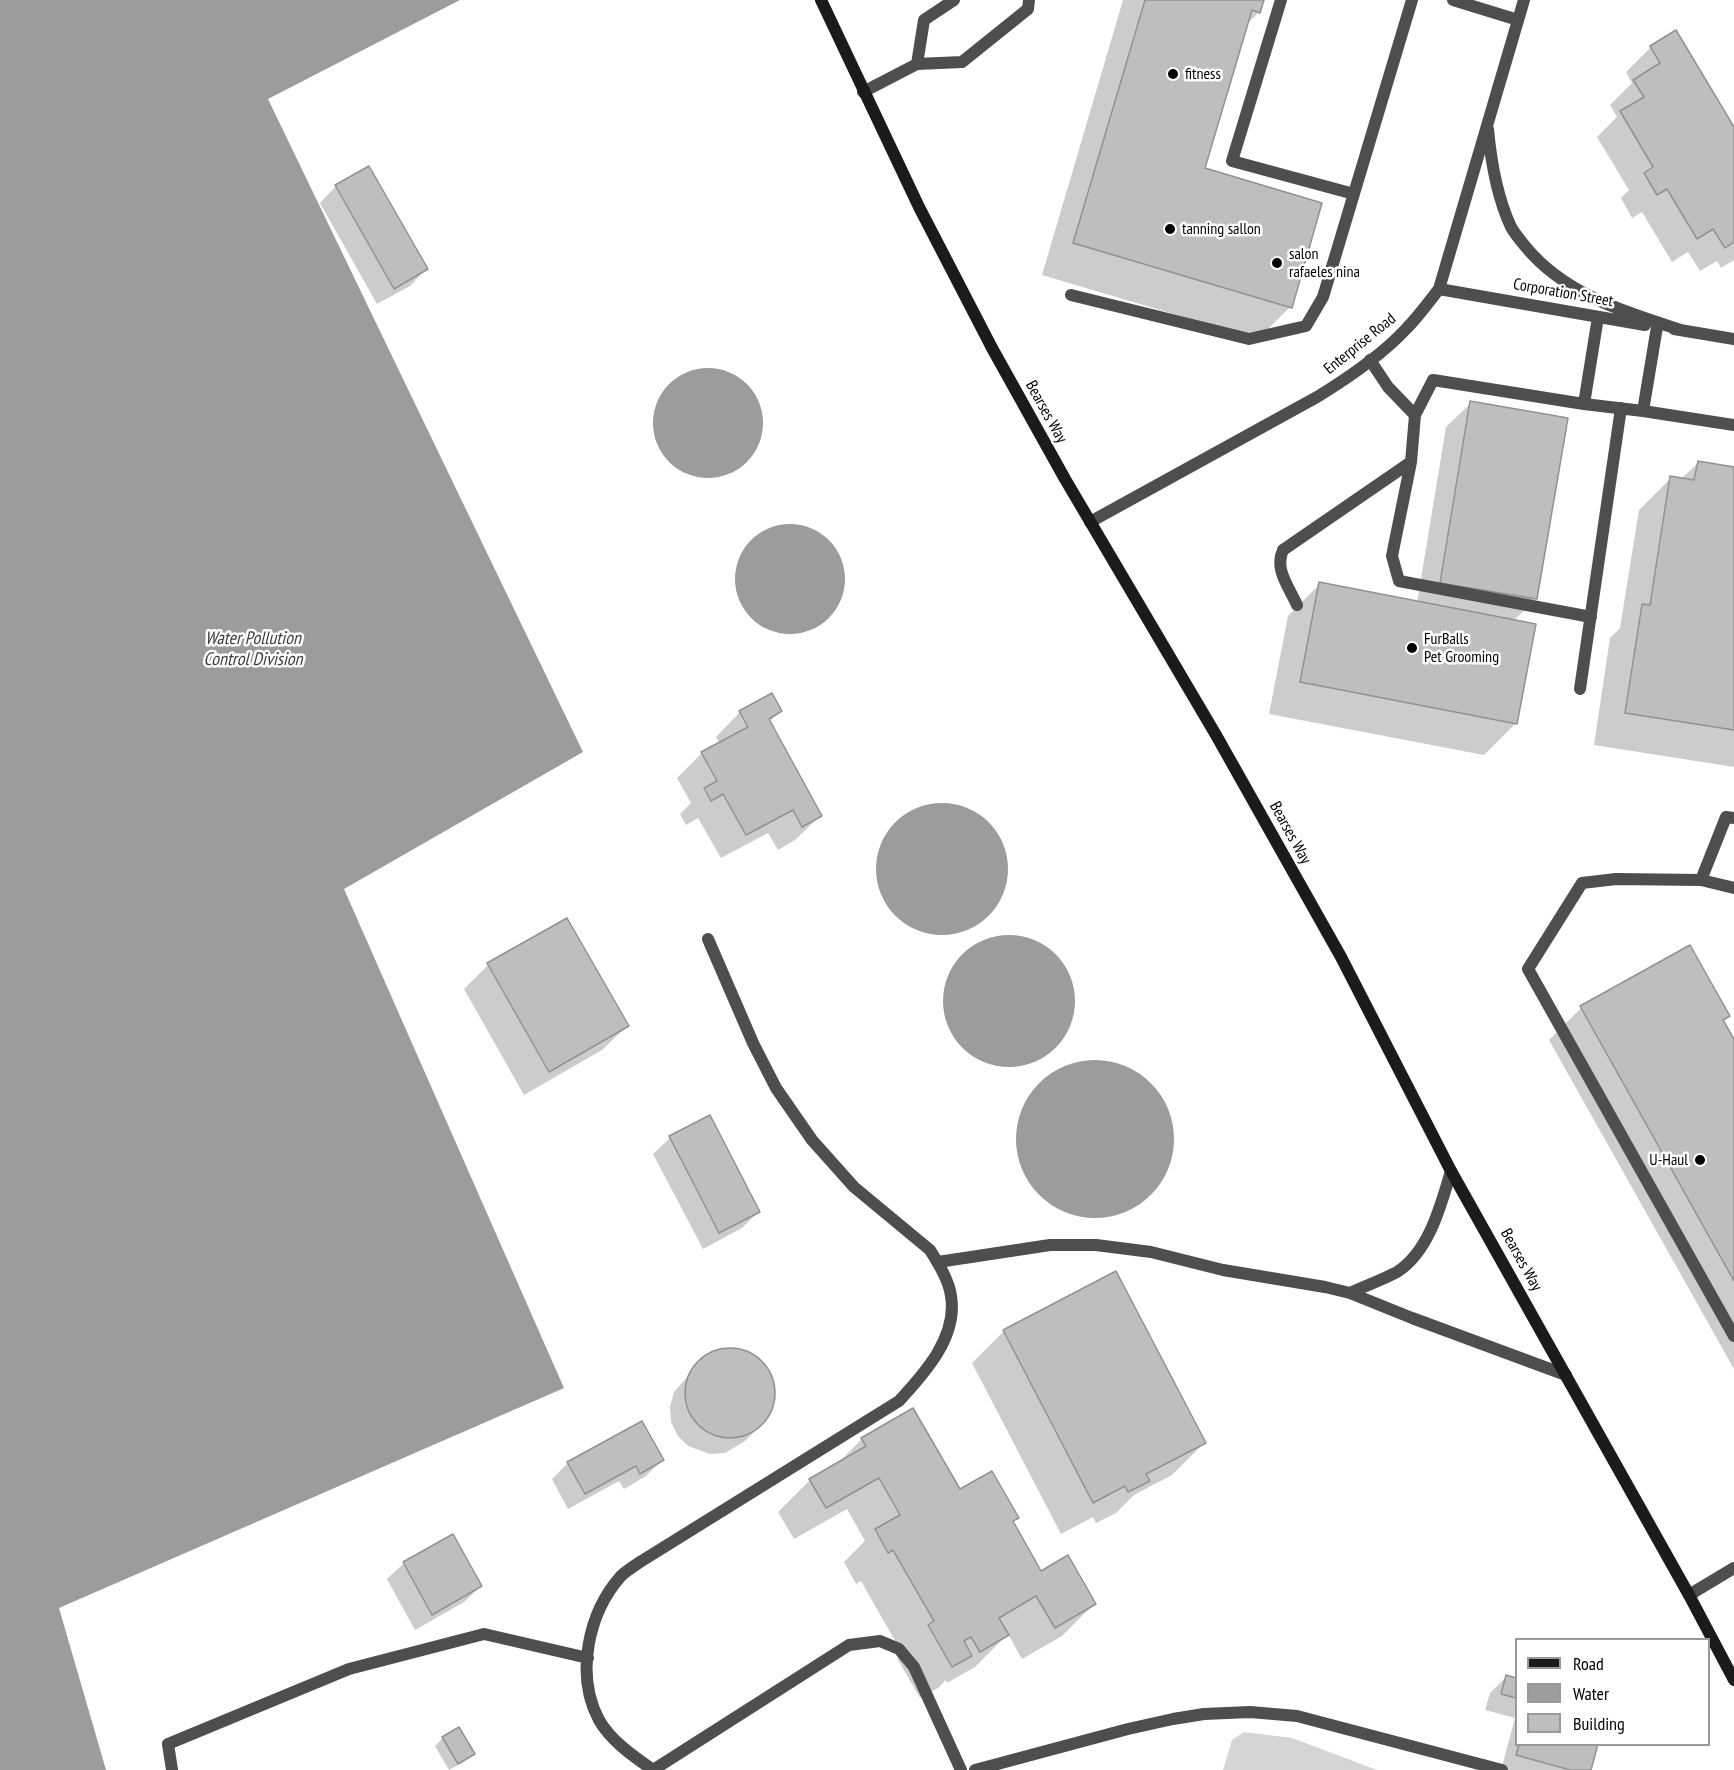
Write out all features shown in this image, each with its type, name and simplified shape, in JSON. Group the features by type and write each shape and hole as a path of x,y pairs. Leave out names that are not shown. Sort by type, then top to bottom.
{"main road":[{"name":"Bearses Way","path":"821,0 919,207 992,348 1090,522 1216,735 1341,957 1451,1171 1689,1595 1734,1680"}],"street":[{"path":"917,64 924,20 954,0"},
{"path":"864,92 917,64 962,62 1028,9 1029,0"},
{"path":"1281,0 1232,161 1354,194"},
{"path":"1071,296 1249,339 1306,326 1323,297 1413,0"},
{"path":"1453,0 1518,20"},
{"name":"Enterprise Road","path":"1090,522 1317,397 1344,380 1406,330 1439,289 1524,0"},
{"name":"Corporation Street","path":"1488,121 1494,171 1503,208 1512,230 1533,256 1555,276 1585,294 1625,312 1681,330"},
{"name":"Corporation Street","path":"1439,289 1734,339"},
{"path":"1584,404 1598,317"},
{"path":"1643,411 1657,327"},
{"path":"1370,360 1388,387 1416,415"},
{"path":"1591,617 1398,580 1392,556 1411,462 1416,415 1433,380 1734,425"},
{"path":"1580,689 1621,408"},
{"path":"1297,605 1279,568 1283,550 1411,462"},
{"path":"1701,880 1726,817 1734,818"},
{"path":"1734,888 1701,880 1616,879 1582,883 1528,969 1734,1336"},
{"path":"708,939 776,1088 812,1140 854,1186 930,1250 938,1262 951,1296 951,1318 946,1339 917,1382 899,1401 640,1562 622,1576 602,1603 594,1624 588,1658 588,1692 599,1720 614,1740 653,1770 849,1645 880,1641 899,1649 914,1667 961,1770"},
{"path":"1350,1293 1398,1271 1418,1251 1438,1212 1451,1171"},
{"path":"938,1262 1050,1245 1096,1245 1151,1252 1223,1270 1350,1293 1566,1375"},
{"path":"1689,1595 1734,1568"},
{"path":"172,1770 168,1744 349,1669 484,1634 588,1658"},
{"path":"975,1770 1173,1719 1204,1714 1250,1712 1297,1716 1502,1770"}],"shaded area":[{"path":"1244,1732 1292,1738 1377,1770 1223,1770 1232,1740"}],"water":[{"name":"Water Pollution Control Division","path":"0,0 460,0 268,99 583,752 344,889 564,1388 59,1608 106,1770 0,1770"},
{"path":"708,368 729,372 747,384 759,402 763,423 759,444 747,462 729,474 708,478 687,474 669,462 657,444 653,423 657,402 669,384 687,372"},
{"path":"790,524 811,528 829,540 841,558 845,579 841,600 829,618 811,630 790,634 769,630 751,618 739,600 735,579 739,558 751,540 769,528"},
{"path":"942,803 967,808 988,823 1003,844 1008,869 1003,894 988,915 967,930 942,935 917,930 896,915 881,894 876,869 881,844 896,823 917,808"},
{"path":"1009,935 1034,940 1046,946 1064,964 1070,976 1075,1001 1070,1026 1064,1038 1046,1056 1034,1062 1009,1067 984,1062 972,1056 954,1038 948,1026 943,1001 948,976 954,964 972,946 984,940"},
{"path":"1095,1060 1125,1066 1151,1083 1168,1109 1174,1139 1168,1169 1151,1195 1125,1212 1095,1218 1065,1212 1039,1195 1022,1169 1016,1139 1022,1109 1039,1083 1065,1066"}],"building":[{"path":"1145,0 1264,0 1260,13 1252,10 1205,168 1322,203 1292,308 1073,243"},
{"path":"1676,30 1734,127 1734,242 1725,248 1713,229 1697,239 1667,189 1657,195 1644,173 1653,167 1620,111 1644,97 1633,80 1660,63 1650,46"},
{"path":"369,166 428,269 394,289 335,185"},
{"path":"1470,401 1568,418 1537,599 1440,583"},
{"path":"1698,461 1734,467 1734,730 1625,713 1642,604 1650,605 1670,476 1694,480"},
{"path":"1319,582 1536,624 1517,724 1300,682"},
{"path":"772,693 782,711 769,719 822,816 802,827 793,810 746,835 723,794 711,801 704,788 717,781 701,752 748,727 739,711"},
{"path":"567,918 629,1026 549,1072 487,963"},
{"name":"U-Haul","path":"1690,945 1730,1016 1723,1020 1734,1039 1734,1281 1580,1006"},
{"path":"710,1115 760,1212 719,1233 669,1136"},
{"path":"1116,1271 1206,1443 1146,1474 1150,1481 1128,1492 1125,1486 1093,1503 1003,1330"},
{"path":"730,1348 747,1352 762,1361 771,1376 775,1393 771,1410 762,1425 747,1434 730,1438 713,1434 698,1425 689,1410 685,1393 689,1376 698,1361 713,1352"},
{"path":"913,1408 960,1489 992,1471 1019,1518 1013,1521 1041,1571 1068,1555 1096,1604 1055,1628 1036,1596 999,1618 1009,1635 980,1652 971,1637 964,1641 972,1656 952,1667 928,1625 934,1621 893,1550 888,1553 875,1529 900,1515 879,1478 826,1508 809,1479 866,1446 861,1438"},
{"path":"642,1421 664,1460 640,1474 636,1466 585,1494 567,1462"},
{"path":"453,1534 482,1586 432,1615 403,1562"},
{"path":"1506,1675 1515,1678 1515,1698 1501,1694"},
{"path":"459,1727 475,1754 458,1764 442,1737"},
{"path":"1518,1746 1597,1746 1591,1770 1570,1770 1516,1755"}],"place":[{"name":"fitness","path":"1173,74"},
{"name":"tanning sallon","path":"1170,229"},
{"name":"salon rafaeles nina","path":"1277,263"},
{"name":"FurBalls Pet Grooming","path":"1412,648"},
{"name":"U-Haul","path":"1700,1160"}]}
